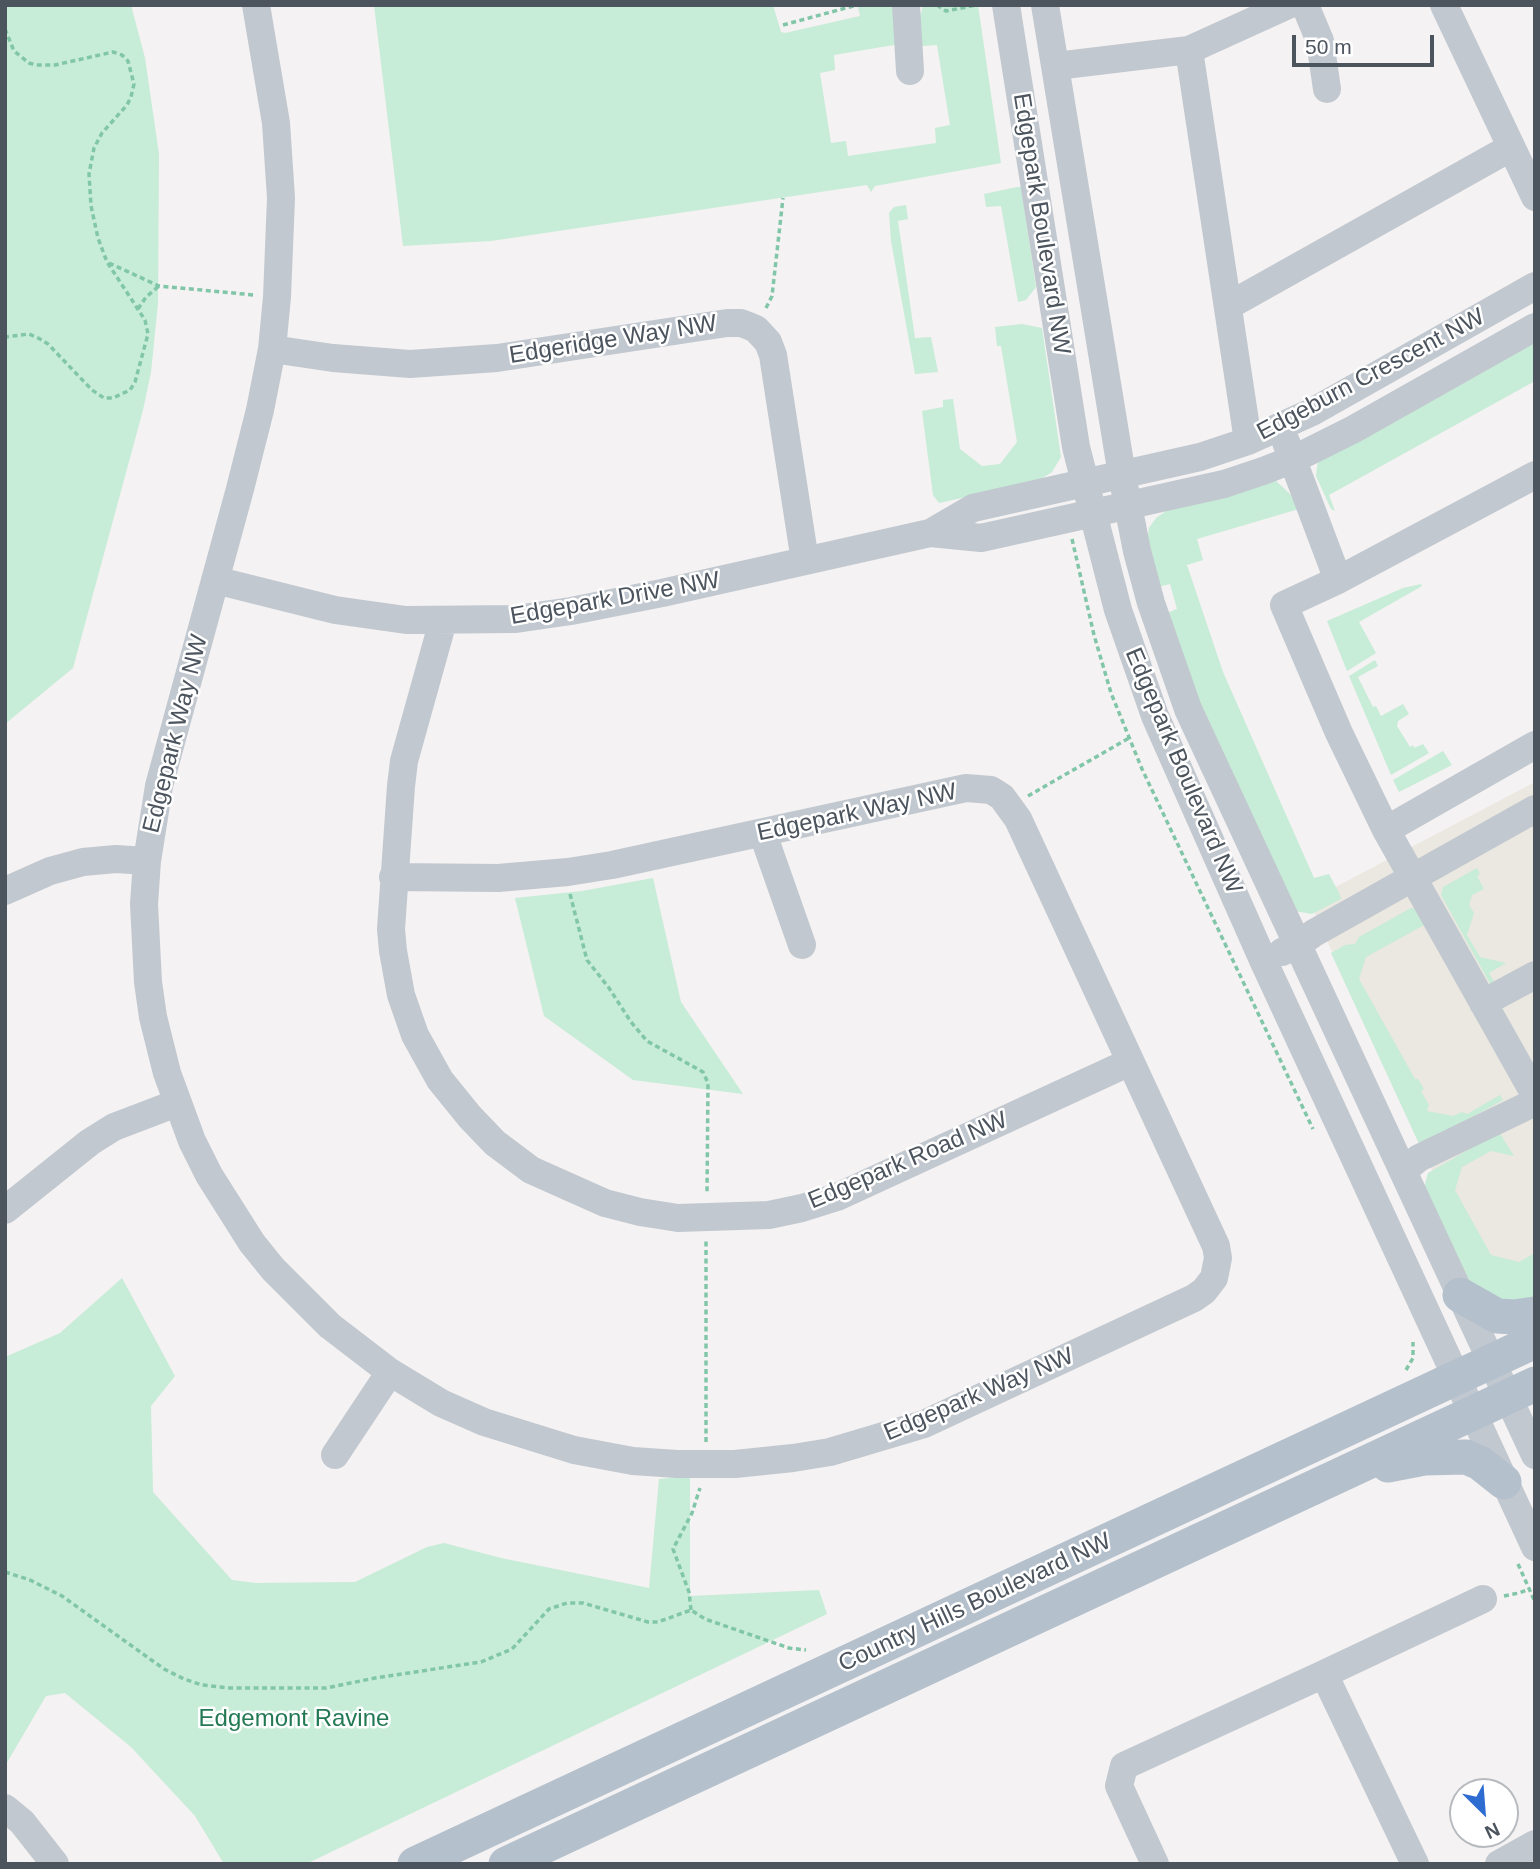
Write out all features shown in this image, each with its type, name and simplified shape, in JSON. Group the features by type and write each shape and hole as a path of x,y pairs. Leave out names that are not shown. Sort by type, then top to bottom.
{"main road":[{"path":"1460,1295 1497,1316 1535,1314"},
{"name":"Country Hills Boulevard NW","path":"415,1864 1535,1341"},
{"name":"Country Hills Boulevard NW","path":"506,1864 1521,1390"},
{"path":"1346,1472 1424,1458 1466,1457 1480,1463 1504,1482"}],"street":[{"name":"Edgepark Way NW","path":"256,5 278,148 282,198 272,349 260,410 159,786 147,861 144,904 148,982 153,1017 177,1103 209,1175 252,1242 273,1269 330,1326 390,1372 442,1403 520,1435 574,1450 633,1461 705,1465 773,1461 830,1452 924,1424 1204,1291 1216,1273 1216,1246 1011,807 991,790 966,788 612,866 498,878 394,877"},
{"path":"906,5 910,71"},
{"name":"Edgepark Boulevard NW","path":"1006,5 1076,447 1118,610 1155,716 1263,960 1535,1547"},
{"name":"Edgepark Boulevard NW","path":"1045,5 1122,475 1151,603 1188,709 1460,1295 1492,1362 1521,1390 1535,1455"},
{"path":"1055,66 1189,50 1288,5"},
{"path":"1306,5 1320,41 1327,89"},
{"path":"1444,5 1535,197"},
{"path":"1189,50 1248,441"},
{"path":"1228,306 1510,148"},
{"name":"Edgeburn Crescent NW","path":"1122,475 1200,457 1279,428 1535,286"},
{"path":"1054,307 1092,300"},
{"name":"Edgeridge Way NW","path":"272,349 333,358 410,364 497,358 727,323 741,323 756,330"},
{"name":"Edgeburn Crescent NW","path":"1128,506 1224,484 1294,459 1354,429 1535,327"},
{"path":"756,330 768,342 774,355 805,561"},
{"path":"1279,428 1294,459 1338,580"},
{"name":"Edgepark Drive NW","path":"215,580 374,617 443,621 516,619 571,611 930,533 973,508 1122,475"},
{"path":"1403,1171 1419,1158 1532,1108 1483,1003 1386,830 1339,733 1284,605 1338,580 1535,475"},
{"name":"Edgepark Drive NW","path":"930,533 981,538 1128,506"},
{"name":"Edgepark Road NW","path":"443,621 404,761 398,806 391,929 401,995 415,1034 440,1080 495,1143 531,1170 593,1199 640,1212 706,1219 769,1215 837,1197 1130,1062"},
{"path":"1386,830 1535,745"},
{"path":"1263,960 1297,945 1535,809"},
{"path":"763,834 802,945"},
{"path":"5,891 50,871 83,862 116,859 147,861"},
{"path":"1483,1003 1535,975"},
{"path":"5,1210 106,1132 177,1103"},
{"path":"335,1455 390,1372"},
{"path":"1155,1864 1119,1786 1124,1766 1483,1599"},
{"path":"1324,1674 1415,1864"},
{"path":"5,1808 22,1822 55,1864"},
{"path":"1499,1864 1535,1844"}],"path":[{"path":"783,25 856,5"},
{"path":"937,5 946,11 977,5"},
{"path":"5,29 11,45 29,63 55,65 113,52 122,55 132,69 134,84 131,97 102,133 94,148 89,174 98,238 107,262 124,292 145,320 148,334 135,382 130,390 113,398 104,398 92,390 40,339 29,334 5,337"},
{"path":"5,49 11,45"},
{"path":"756,330 772,296 783,198"},
{"path":"107,262 134,272 159,286 277,297"},
{"path":"138,309 146,297 159,286"},
{"path":"1011,807 1129,738"},
{"path":"568,872 570,896 587,960 647,1041 703,1072 708,1083 705,1465 692,1513 673,1549 689,1592 691,1610"},
{"path":"5,1573 30,1580 62,1596 164,1669 202,1685 230,1688 326,1688 481,1662 512,1649 549,1609 567,1602 583,1603 639,1620 658,1622 691,1610"},
{"path":"691,1610 705,1619 804,1651"}],"shaded area":[{"path":"1535,782 1535,1289 1502,1301 1436,1179 1309,901"}],"green space":[{"path":"5,5 131,5 145,58 159,154 158,303 151,372 143,410 73,668 5,724"},
{"path":"374,5 773,5 781,32 785,33 860,16 858,7 897,5 900,44 834,55 835,70 820,73 831,143 846,141 848,156 936,143 935,128 950,125 937,45 922,46 919,20 923,6 978,5 1001,163 875,186 871,192 867,185 491,241 403,246"},
{"path":"1021,187 1036,287 1026,300 1018,302 1001,206 986,207 984,194"},
{"path":"906,205 908,219 898,221 915,338 931,337 938,372 915,374 891,241 889,213 894,207"},
{"path":"1022,324 1042,328 1061,457 1052,472 1038,481 939,503 933,495 922,411 943,407 943,400 953,399 960,449 982,466 1000,464 1017,442 1001,346 997,346 995,327"},
{"path":"1535,340 1535,381 1329,495 1335,511 1331,509 1316,476 1318,460"},
{"path":"1274,479 1290,494 1299,509 1197,539 1203,560 1187,565 1223,672 1314,878 1329,874 1339,893 1341,899 1312,914 1295,911 1195,692 1167,613 1177,609 1170,584 1158,587 1147,542 1149,528 1156,518 1169,509"},
{"path":"1422,586 1359,622 1376,653 1347,671 1327,621 1403,588"},
{"path":"1375,660 1378,666 1358,677 1373,707 1376,706 1381,716 1403,704 1409,714 1398,721 1397,726 1410,747 1423,744 1429,753 1391,775 1349,676"},
{"path":"1443,751 1452,765 1399,792 1393,780"},
{"path":"1477,868 1480,874 1477,876 1484,889 1472,895 1469,905 1474,913 1467,935 1480,957 1506,963 1489,973 1497,987 1493,989 1441,895 1443,887"},
{"path":"653,878 681,1002 743,1094 633,1080 544,1016 515,898 582,891"},
{"path":"1411,908 1416,909 1426,924 1366,957 1359,979 1415,1079 1418,1079 1424,1089 1421,1091 1429,1105 1427,1111 1453,1116 1462,1112 1467,1114 1500,1095 1503,1100 1420,1146 1331,953 1345,945 1355,944 1359,937"},
{"path":"1499,1132 1514,1156 1491,1151 1462,1167 1455,1190 1491,1255 1519,1262 1535,1253 1535,1308 1510,1311 1471,1285 1424,1188 1428,1173"},
{"name":"Edgemont Ravine","path":"122,1278 175,1376 151,1406 153,1492 232,1580 256,1583 355,1582 427,1547 444,1543 501,1558 649,1588 659,1479 690,1476 690,1596 819,1590 827,1614 306,1864 224,1864 195,1816 131,1747 65,1693 46,1696 5,1766 5,1357 60,1333"}]}
